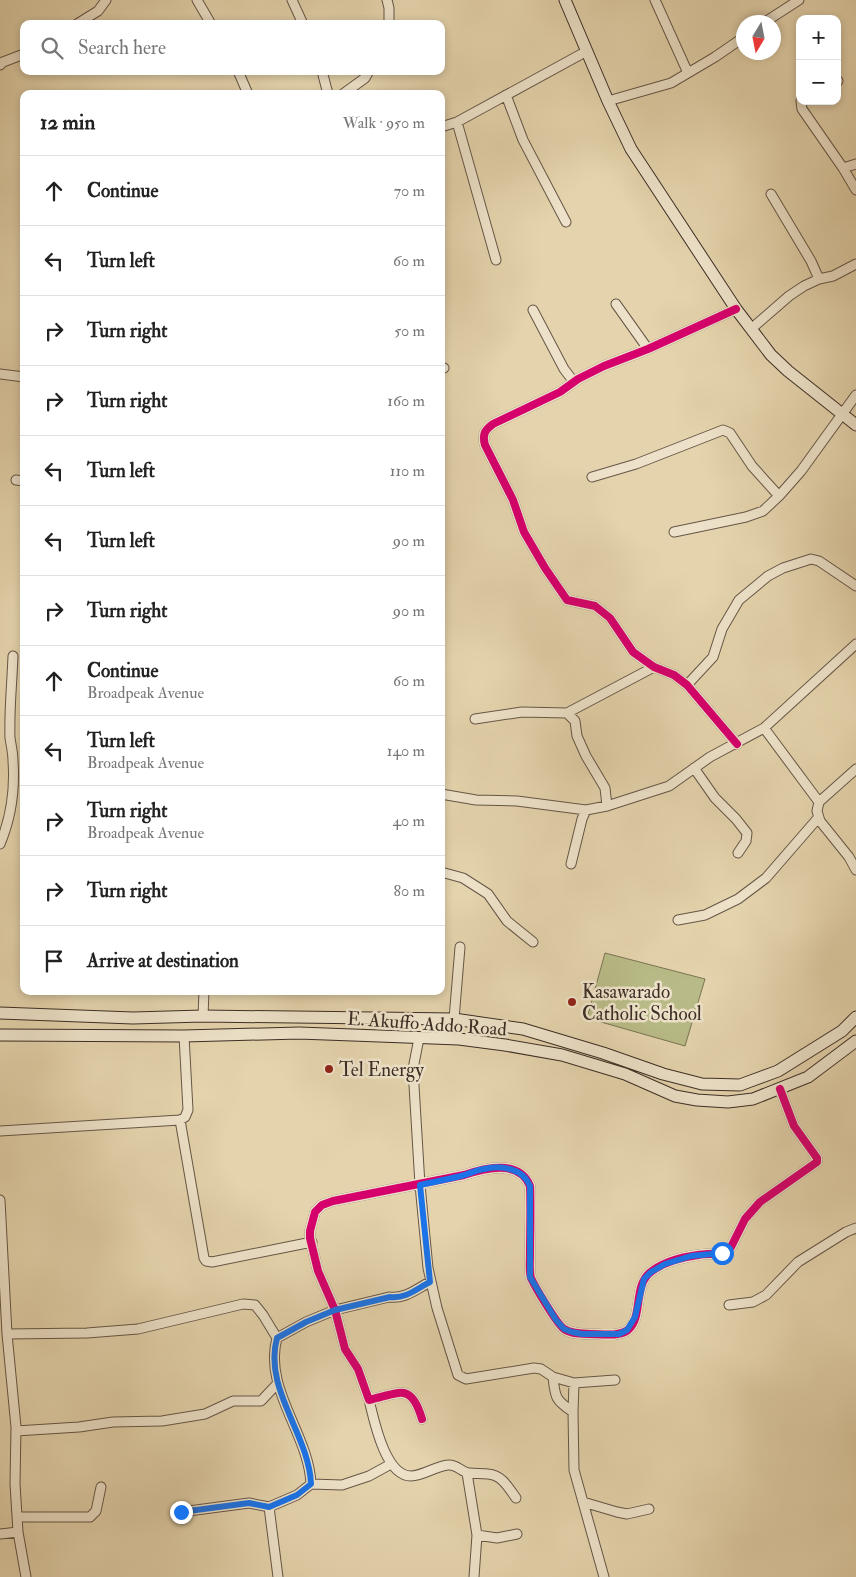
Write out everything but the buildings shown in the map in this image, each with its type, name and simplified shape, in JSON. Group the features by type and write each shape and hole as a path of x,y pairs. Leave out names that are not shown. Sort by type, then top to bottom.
{"main road":[{"path":"565,0 608,101 631,149 736,309 771,355 788,371 856,425"},
{"name":"E. Akuffo Addo Road","path":"0,1013 133,1018 203,1016 454,1019 523,1029 603,1052 663,1074 702,1084 740,1085 778,1071 842,1031 856,1017"},
{"path":"842,1031 855,1046"},
{"name":"E. Akuffo Addo Road","path":"0,1035 184,1036 299,1033 459,1039 562,1055 624,1074 675,1096 728,1102 753,1099 808,1076 855,1046"}],"street":[{"path":"83,20 98,11 106,0"},
{"path":"197,0 209,20"},
{"path":"292,0 301,20"},
{"path":"387,0 389,20"},
{"path":"655,0 688,73"},
{"path":"776,15 799,0"},
{"path":"608,101 671,83 736,42"},
{"path":"445,125 457,122 587,51"},
{"path":"0,65 20,56"},
{"path":"240,75 246,90"},
{"path":"323,75 327,90"},
{"path":"348,90 367,75"},
{"path":"506,95 523,140 566,222"},
{"path":"802,105 802,109 856,190"},
{"path":"457,122 496,260"},
{"path":"843,168 856,164"},
{"path":"771,194 811,261 819,279"},
{"path":"751,329 789,296 804,286 819,279 832,276 856,264"},
{"path":"616,304 648,349"},
{"path":"736,309 648,349 604,366 560,392 493,424 485,430 483,437 513,500 524,532 559,591 567,600 595,606 610,618 633,652 654,667 674,675 687,685 736,744"},
{"path":"533,310 564,369 574,382"},
{"path":"0,374 20,376"},
{"path":"674,532 746,517 762,510 779,496 801,471 856,395"},
{"path":"592,477 636,464 723,430 730,433 752,466 779,496"},
{"path":"687,685 713,657 722,628 739,600 768,576 783,568 811,559 819,561 856,586"},
{"path":"445,795 476,800 517,801 586,810 606,806 669,786 710,757 764,728 856,644"},
{"path":"0,844 9,818 13,791 13,759 10,738 13,656"},
{"path":"475,719 522,712 567,713 654,667"},
{"path":"567,713 575,721 577,736 586,756 605,788 606,806"},
{"path":"764,728 819,802"},
{"path":"694,768 715,798 736,819 746,833 746,841 738,853"},
{"path":"856,769 819,802 817,811 818,818 837,845 849,857 856,870"},
{"path":"570,864 582,818 586,810"},
{"path":"678,920 705,915 738,899 766,878 789,854 818,818"},
{"path":"445,873 462,878 488,894 507,921 533,942"},
{"path":"454,1019 460,947"},
{"path":"203,1016 204,995"},
{"path":"0,1131 180,1120 185,1117 188,1110 184,1036"},
{"path":"419,1038 413,1069 420,1185 430,1282 458,1375 466,1378 534,1368 574,1382 615,1380"},
{"path":"516,1498 497,1476 467,1473 456,1466 448,1465 412,1476 404,1475 391,1464 375,1427 369,1400 358,1369 345,1349 335,1310 318,1271 310,1238 315,1212 322,1205 333,1201 420,1185 484,1169 515,1170 528,1180 530,1186 530,1277 556,1320 564,1329 572,1332 582,1334 619,1334 627,1330 631,1325 635,1317 644,1279 651,1272 665,1264 691,1256 726,1251 731,1247 746,1219 760,1202 817,1162 817,1158 794,1126 780,1088"},
{"path":"180,1120 206,1261 212,1262 312,1242"},
{"path":"0,1200 16,1431 15,1484 18,1532 26,1577"},
{"path":"729,1304 753,1302 766,1295 798,1262 846,1232 856,1228"},
{"path":"277,1338 306,1322 335,1310 390,1297 406,1296 430,1282"},
{"path":"8,1334 87,1333 138,1329 243,1304 255,1305 277,1338 274,1352 278,1383 305,1449 310,1469 311,1484"},
{"path":"553,1376 555,1395 558,1401 573,1412"},
{"path":"574,1382 574,1470 604,1577"},
{"path":"16,1431 79,1427 113,1422 162,1420 205,1414 233,1401 261,1401 278,1383"},
{"path":"369,1400 401,1393 412,1395 422,1418"},
{"path":"181,1512 249,1503 269,1507 297,1495 311,1484 342,1485 369,1476 391,1464"},
{"path":"467,1473 477,1535 474,1577"},
{"path":"17,1517 90,1517 96,1511 101,1487"},
{"path":"583,1502 627,1514 649,1509"},
{"path":"269,1507 278,1577"},
{"path":"0,1534 18,1532"},
{"path":"477,1535 497,1538 517,1534"}],"green space":[{"path":"605,953 705,979 685,1046 587,1018"}],"cycle path":[{"path":"736,309 578,379 560,392 493,424 486,430 484,438 485,445 513,500 524,532 567,600 595,606 610,618 633,652 654,667 674,675 687,685 737,744"},
{"path":"422,1419 418,1407 409,1395 396,1393 369,1400 358,1369 345,1349 335,1310 318,1271 310,1238 315,1212 322,1205 333,1201 491,1168 510,1169 518,1172 525,1177 530,1186 530,1276 546,1305 561,1326 567,1331 584,1334 620,1334 628,1330 633,1324 642,1284 652,1271 662,1265 680,1259 727,1250 731,1247 745,1219 760,1202 817,1162 817,1158 794,1126 780,1089"}],"place":[{"name":"Kasawarado Catholic School","path":"572,1002"},
{"name":"Tel Energy","path":"329,1069"}],"route":[{"path":"181,1512 249,1503 269,1507 297,1495 311,1484 310,1469 305,1449 278,1383 274,1352 277,1338 306,1322 335,1310 381,1298 406,1296 430,1282 420,1185 484,1169 515,1170 523,1175 528,1180 530,1186 530,1277 556,1320 564,1329 572,1332 582,1334 619,1334 627,1330 635,1317 644,1279 651,1272 665,1264 691,1256 722,1253"}]}
